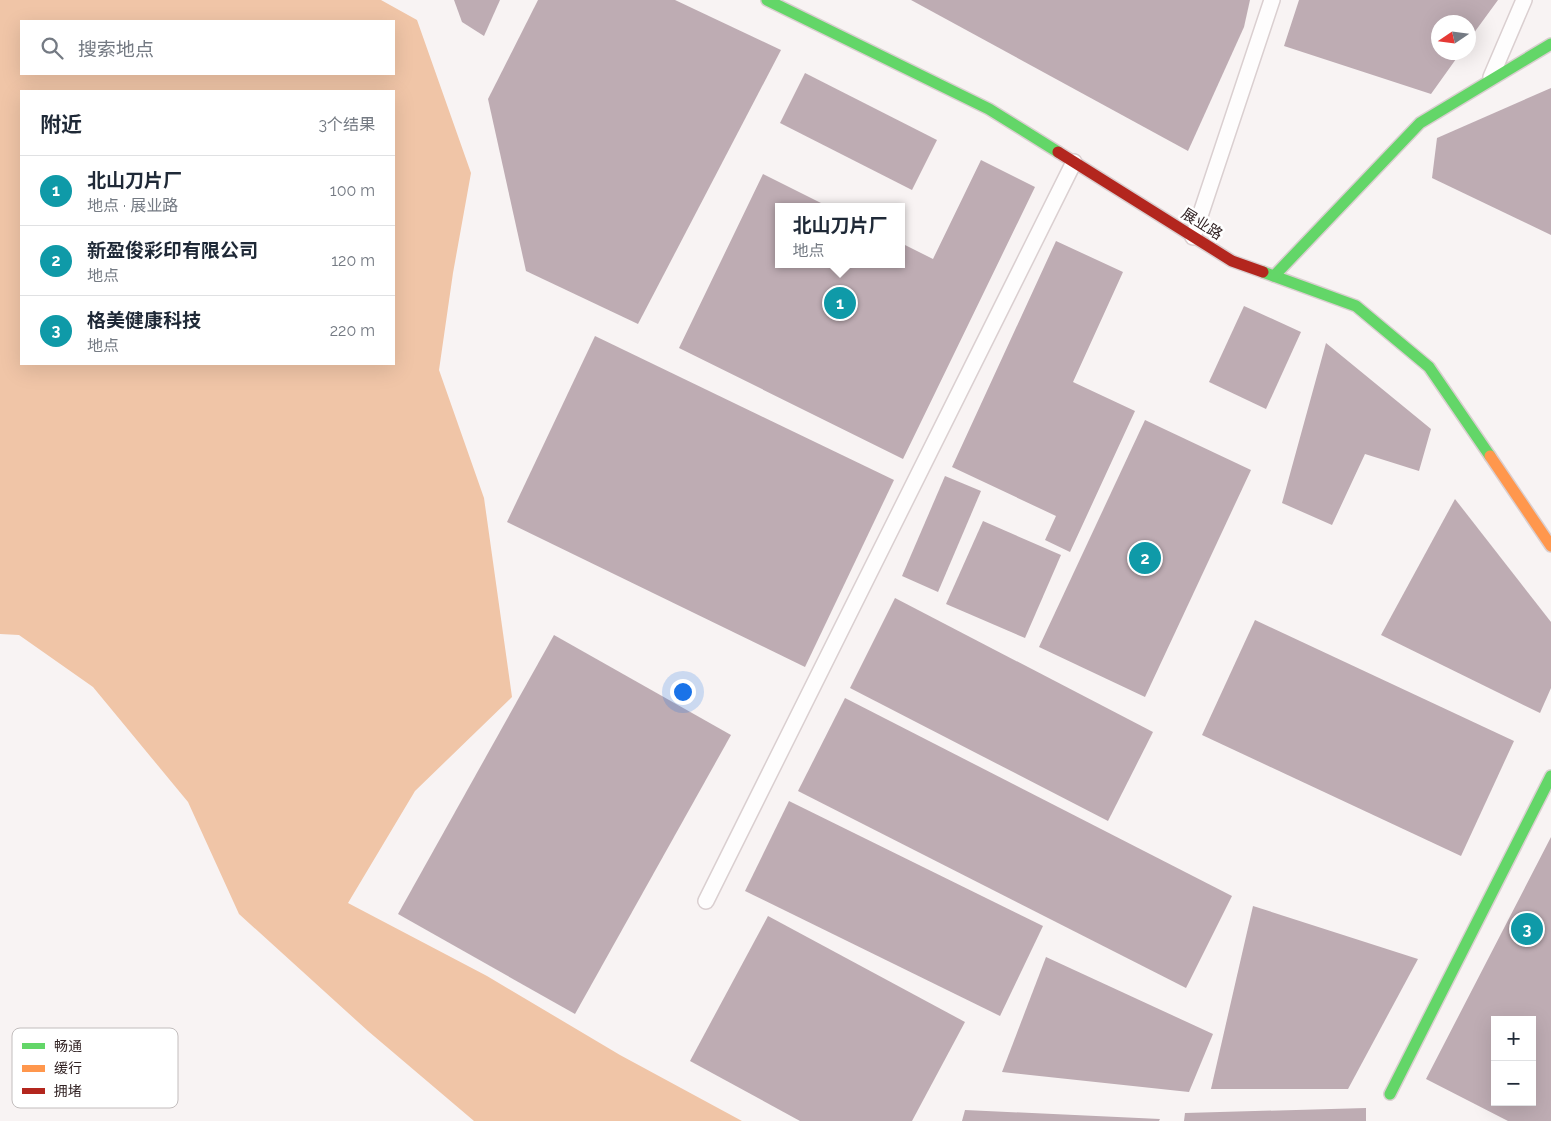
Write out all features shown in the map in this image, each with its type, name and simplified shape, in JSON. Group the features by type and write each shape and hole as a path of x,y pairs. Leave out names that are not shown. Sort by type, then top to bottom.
{"street":[{"name":"展业路","path":"767,0 989,108 1232,261 1356,306 1429,367 1551,546"},
{"path":"1274,276 1420,123 1551,44"},
{"path":"1390,1094 1551,776"}],"lane":[{"path":"1193,236 1272,0"},
{"path":"1489,82 1524,0"},
{"path":"706,901 1074,162"}],"shaded area":[{"path":"0,0 381,0 417,20 471,173 453,273 439,370 484,498 512,697 415,791 348,903 487,976 620,1055 742,1121 474,1121 368,1031 239,914 188,802 93,687 19,635 0,634"}],"building":[{"path":"454,0 500,0 484,36 462,22"},
{"path":"538,0 675,0 781,50 638,324 526,271 488,99"},
{"path":"911,0 1250,0 1244,27 1188,151"},
{"path":"1299,0 1498,0 1476,30 1476,15 1431,15 1431,60 1455,60 1431,94 1284,46"},
{"path":"805,73 937,140 912,190 780,123"},
{"path":"1551,88 1551,235 1432,178 1437,138"},
{"path":"981,160 1035,187 903,459 679,348 763,174 821,203 775,203 775,268 905,268 905,245 933,259"},
{"path":"1056,241 1123,272 1073,382 1135,411 1070,552 1045,540 1056,516 952,467"},
{"path":"1244,306 1301,332 1266,409 1209,382"},
{"path":"595,336 894,480 805,667 507,522"},
{"path":"1326,343 1431,429 1419,471 1365,454 1332,525 1282,503"},
{"path":"1145,420 1251,470 1145,697 1039,647"},
{"path":"945,476 981,491 938,592 902,576"},
{"path":"1455,499 1551,622 1551,688 1540,713 1381,635"},
{"path":"983,521 1061,555 1025,638 946,604"},
{"path":"895,598 1153,732 1108,821 850,688"},
{"path":"1255,620 1514,741 1461,856 1202,735"},
{"path":"554,635 731,735 575,1014 398,914"},
{"path":"845,698 1232,896 1186,988 798,791"},
{"path":"789,801 1043,926 1000,1016 745,891"},
{"path":"1551,837 1551,1121 1508,1121 1426,1079"},
{"path":"1253,906 1418,959 1348,1089 1211,1089"},
{"path":"768,916 965,1022 912,1121 800,1121 690,1061"},
{"path":"1046,957 1213,1034 1189,1092 1002,1072"},
{"path":"1366,1108 1366,1121 1184,1121 1185,1113"},
{"path":"965,1110 1160,1119 1159,1121 962,1121"}],"traffic: fast":[{"path":"767,0 989,109 1058,152"},
{"path":"1274,276 1420,123 1551,44"},
{"path":"1263,272 1356,306 1429,367 1490,456"},
{"path":"1390,1094 1551,776"}],"traffic: slow":[{"path":"1490,456 1551,546"}],"traffic: jam":[{"path":"1058,152 1232,261 1263,272"}],"place":[{"name":"北山刀片厂","path":"840,303"},
{"name":"新盈俊彩印有限公司","path":"1145,558"},
{"name":"格美健康科技","path":"1527,929"}]}
